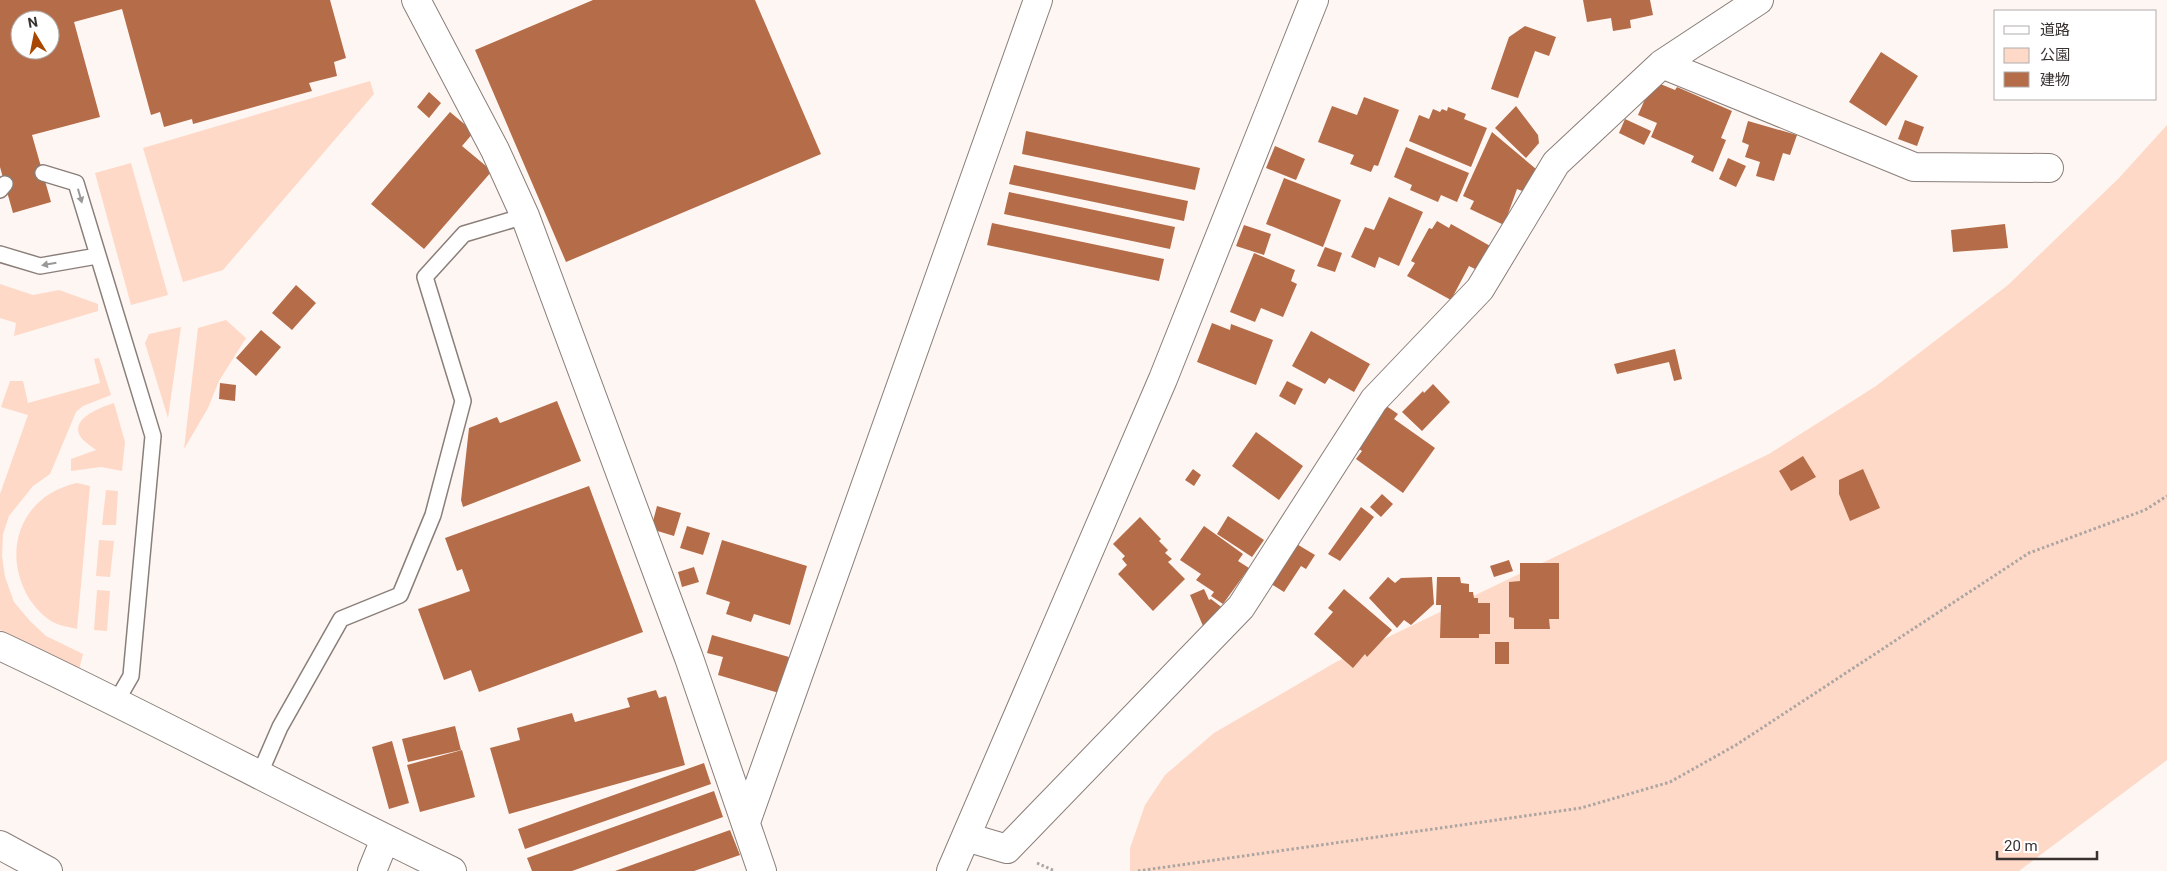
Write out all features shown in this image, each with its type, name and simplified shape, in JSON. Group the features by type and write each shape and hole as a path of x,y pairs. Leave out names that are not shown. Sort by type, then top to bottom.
{"street":[{"path":"416,0 495,150 525,216 689,658 762,871"},
{"path":"746,822 1038,0"},
{"path":"951,871 1163,379 1314,0"},
{"path":"966,837 1007,849 1241,607 1374,400 1480,289 1556,163 1662,64 1759,0"},
{"path":"1662,64 1914,167 2049,168"},
{"path":"0,646 260,773 385,839 452,871"},
{"path":"372,871 385,839"},
{"path":"0,845 48,871"}],"lane":[{"path":"43,173 76,183 153,436 131,676 116,702"},
{"path":"260,773 280,727 341,619 400,595 433,515 463,402 426,277 464,234 525,216"},
{"path":"0,254 40,266 97,256"}],"path":[{"path":"1138,871 1581,808 1670,782 1736,745 2028,552 2146,510 2167,496"}],"green space":[{"path":"370,81 374,94 223,270 183,282 143,148"},
{"path":"2167,125 2167,760 2019,871 1130,871 1130,848 1145,805 1165,775 1214,733 1336,662 1769,454 1876,386 2008,285 2119,178"},
{"path":"131,163 168,295 131,305 95,173"},
{"path":"0,284 33,295 59,290 98,304 98,311 14,336 16,323 0,318"},
{"path":"226,320 246,338 219,381 208,408 184,449 198,328"},
{"path":"181,327 168,418 145,343 149,334"},
{"path":"99,358 111,395 83,406 76,412 50,474 33,486 9,516 3,534 2,556 5,577 14,602 46,636 83,654 79,670 0,630 0,494 28,415 1,407 10,381 23,381 28,403 100,383 94,359"},
{"path":"114,403 125,442 122,471 101,467 71,471 71,459 96,450 80,436 79,424 89,414"},
{"path":"77,483 90,486 77,629 51,621 30,600 21,582 17,563 17,545 21,528 30,513 42,500 58,490"},
{"path":"106,490 118,491 116,525 102,525"},
{"path":"99,540 114,541 110,577 96,576"},
{"path":"97,590 110,591 107,631 94,630"}],"building":[{"path":"0,0 330,0 346,58 334,62 337,76 309,83 312,91 193,124 192,119 164,127 160,112 151,115 122,9 74,22 100,117 32,135 51,202 13,213 0,167"},
{"path":"593,0 755,0 821,154 566,262 475,50"},
{"path":"1583,0 1650,0 1653,15 1630,20 1631,28 1613,31 1611,18 1587,22"},
{"path":"1525,26 1556,37 1549,56 1535,51 1518,98 1491,89 1509,37"},
{"path":"1881,52 1918,76 1886,126 1849,102"},
{"path":"1653,81 1675,90 1677,87 1732,111 1721,138 1726,140 1713,172 1691,162 1694,156 1651,137 1657,123 1638,115"},
{"path":"429,92 441,103 429,118 417,107"},
{"path":"1364,97 1399,110 1378,166 1374,165 1371,172 1350,164 1354,155 1318,142 1332,106 1357,115"},
{"path":"1516,106 1538,135 1539,143 1526,158 1495,128"},
{"path":"1448,107 1466,114 1464,119 1487,128 1471,167 1409,141 1419,115 1429,119 1433,109 1440,112 1442,109 1447,111"},
{"path":"450,112 474,132 462,146 492,171 424,249 371,204"},
{"path":"1625,119 1651,131 1644,145 1619,133"},
{"path":"1905,120 1924,127 1917,146 1898,139"},
{"path":"1748,121 1797,135 1790,155 1783,153 1774,181 1756,176 1760,162 1745,157 1749,145 1742,142"},
{"path":"1026,131 1200,168 1195,190 1022,154"},
{"path":"1492,132 1536,169 1525,192 1517,189 1504,225 1470,209 1474,201 1463,196"},
{"path":"1275,146 1305,159 1296,180 1266,168"},
{"path":"1406,147 1469,173 1457,202 1441,195 1438,202 1410,190 1412,185 1394,177"},
{"path":"1728,158 1746,166 1736,187 1719,179"},
{"path":"1014,165 1188,201 1184,221 1009,184"},
{"path":"1284,178 1341,200 1323,247 1266,224"},
{"path":"1009,192 1175,227 1170,249 1004,214"},
{"path":"1389,197 1423,212 1399,266 1379,257 1375,268 1351,257 1365,227 1374,230"},
{"path":"1437,221 1449,228 1451,224 1492,247 1479,271 1469,266 1451,300 1407,276 1415,263 1411,261 1429,228 1432,229"},
{"path":"992,223 1164,259 1159,281 987,245"},
{"path":"2005,224 2008,248 1953,252 1951,230"},
{"path":"1244,225 1271,234 1264,255 1236,246"},
{"path":"1325,247 1342,253 1335,272 1317,266"},
{"path":"1254,253 1295,270 1291,281 1297,284 1283,317 1261,308 1255,322 1230,312"},
{"path":"296,285 316,303 292,330 272,313"},
{"path":"1212,323 1230,330 1231,324 1273,340 1256,385 1197,362"},
{"path":"261,330 281,347 256,376 236,358"},
{"path":"1311,331 1370,364 1354,392 1329,378 1325,384 1292,366"},
{"path":"1675,349 1682,379 1674,381 1669,362 1617,374 1614,364"},
{"path":"1287,381 1303,389 1295,405 1279,396"},
{"path":"220,383 236,385 235,401 219,399"},
{"path":"1433,384 1450,402 1422,431 1402,412 1423,391 1424,393"},
{"path":"557,401 581,461 463,507 461,500 469,428 497,417 500,423"},
{"path":"1382,403 1398,414 1394,419 1435,448 1403,493 1356,459 1362,451 1352,444"},
{"path":"1256,432 1303,466 1279,500 1232,466"},
{"path":"1803,456 1816,477 1791,491 1779,471"},
{"path":"1193,469 1201,475 1194,486 1185,480"},
{"path":"1863,469 1880,508 1850,521 1839,494 1839,480"},
{"path":"589,486 643,632 479,692 471,670 444,680 418,609 470,591 462,569 457,571 445,538"},
{"path":"1382,494 1393,504 1381,517 1370,507"},
{"path":"657,506 681,513 674,536 651,529"},
{"path":"1361,507 1374,517 1340,561 1328,554"},
{"path":"1228,516 1264,540 1252,557 1217,534"},
{"path":"1140,517 1161,539 1159,541 1168,550 1165,553 1172,559 1168,562 1185,579 1153,611 1118,574 1127,565 1122,559 1125,556 1113,544"},
{"path":"687,526 710,533 703,555 680,548"},
{"path":"1204,526 1243,554 1238,561 1249,568 1223,604 1211,596 1214,592 1196,580 1201,574 1180,560"},
{"path":"722,540 807,566 790,625 754,614 751,622 726,614 730,602 706,594"},
{"path":"1290,540 1315,555 1306,569 1301,566 1284,592 1265,580"},
{"path":"1509,560 1513,571 1494,577 1490,566"},
{"path":"1520,563 1559,563 1559,619 1549,619 1550,629 1514,629 1514,618 1509,617 1509,582 1520,581"},
{"path":"694,567 699,582 682,587 678,572"},
{"path":"1388,577 1395,583 1401,578 1432,577 1434,604 1411,625 1404,620 1397,628 1369,598"},
{"path":"1437,577 1460,577 1461,583 1469,584 1469,592 1473,592 1474,598 1478,598 1478,603 1490,603 1490,634 1479,634 1479,638 1440,638 1441,605 1436,605"},
{"path":"1204,589 1209,600 1211,599 1224,609 1215,621 1203,626 1190,595"},
{"path":"1344,589 1392,630 1367,657 1365,654 1353,668 1314,634 1333,612 1328,608"},
{"path":"712,635 789,657 779,693 718,675 723,657 707,653"},
{"path":"1495,642 1509,642 1509,664 1495,664"},
{"path":"656,690 659,698 666,696 685,765 509,814 490,748 520,740 517,728 572,713 575,722 630,707 627,698"},
{"path":"455,726 461,750 408,762 402,739"},
{"path":"392,741 409,803 389,809 372,747"},
{"path":"462,750 475,797 420,812 407,765"},
{"path":"704,763 711,784 525,849 518,829"},
{"path":"714,791 723,817 572,871 532,871 527,858"},
{"path":"730,830 740,855 694,871 615,871"}]}
